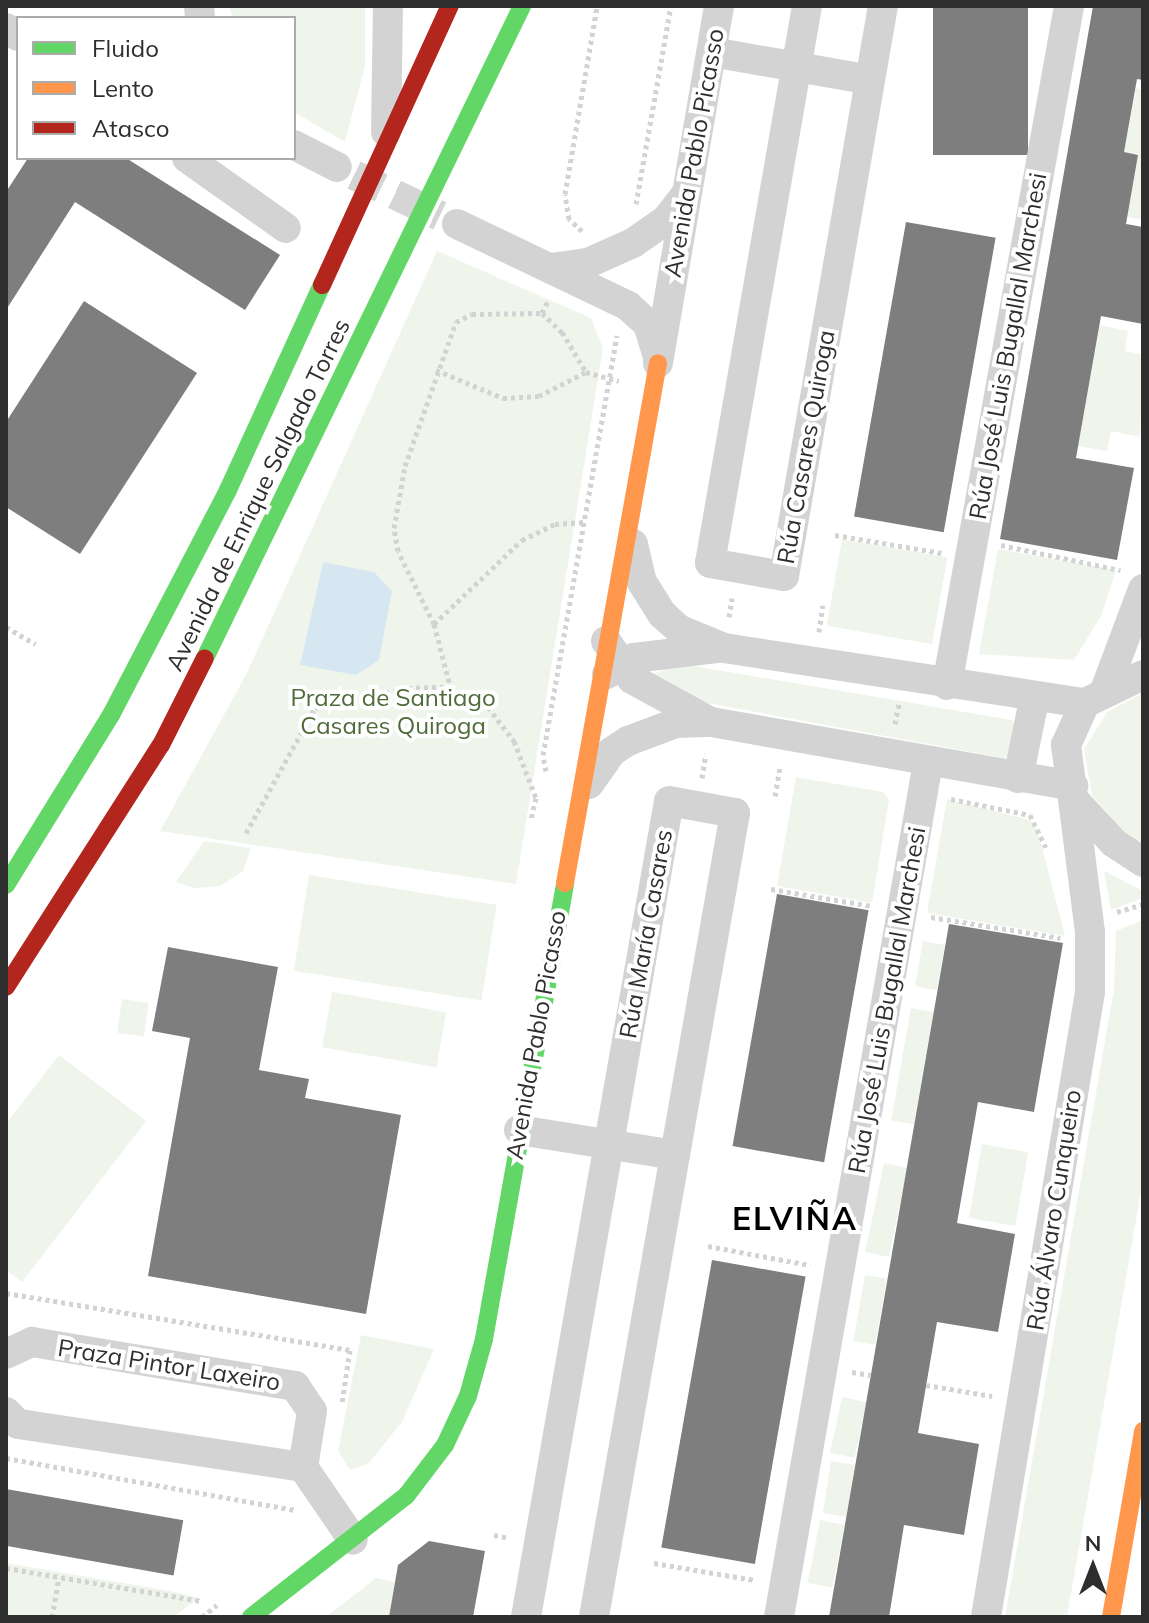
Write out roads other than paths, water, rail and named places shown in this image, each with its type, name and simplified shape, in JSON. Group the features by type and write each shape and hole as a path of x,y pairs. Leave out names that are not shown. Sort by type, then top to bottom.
{"main road":[{"name":"Avenida de Enrique Salgado Torres","path":"6,885 111,715 170,603 386,152 450,6"},
{"name":"Avenida de Enrique Salgado Torres","path":"6,987 161,745 280,512 522,6"},
{"name":"Avenida Pablo Picasso","path":"251,1617 406,1496 445,1445 468,1396 572,827 608,662 658,363"},
{"path":"1111,1617 1143,1431"}],"street":[{"path":"386,152 388,6"},
{"name":"Avenida Pablo Picasso","path":"658,363 719,6"},
{"name":"Rúa Casares Quiroga","path":"807,6 710,563 784,576 883,6"},
{"name":"Rúa José Luis Bugallal Marchesi","path":"947,685 1069,6"},
{"path":"712,52 870,80"},
{"path":"296,146 337,167"},
{"path":"190,160 286,228"},
{"path":"551,280 633,243 666,220 688,191"},
{"path":"457,224 551,280 628,306 648,324"},
{"name":"Avenida Pablo Picasso","path":"658,363 648,324 669,299"},
{"path":"632,504 634,560 649,596 680,630 724,648 1034,700 1095,698 1143,675"},
{"path":"1095,698 1131,584"},
{"path":"608,662 724,648"},
{"path":"608,662 650,693 711,722 1018,778 1074,794 1114,843 1143,862"},
{"name":"Rúa Álvaro Cunqueiro","path":"986,1617 1090,992 1077,930 1074,794 1066,745 1095,698"},
{"path":"1018,778 1034,700"},
{"path":"572,827 591,780 611,752 651,730 711,722"},
{"name":"Rúa José Luis Bugallal Marchesi","path":"779,1617 928,762"},
{"name":"Rúa María Casares","path":"526,1617 669,801 735,813 594,1617"},
{"path":"519,1130 675,1155"},
{"name":"Praza Pintor Laxeiro","path":"6,1354 32,1342 295,1386 312,1411 303,1467"},
{"path":"6,1412 18,1424 303,1467 353,1540"}],"tunnel":[{"path":"354,175 440,216"}],"district":[{"name":"ELVIÑA","path":"795,1218"}],"park label":[{"name":"Praza de Santiago Casares Quiroga","path":"393,712"}]}
